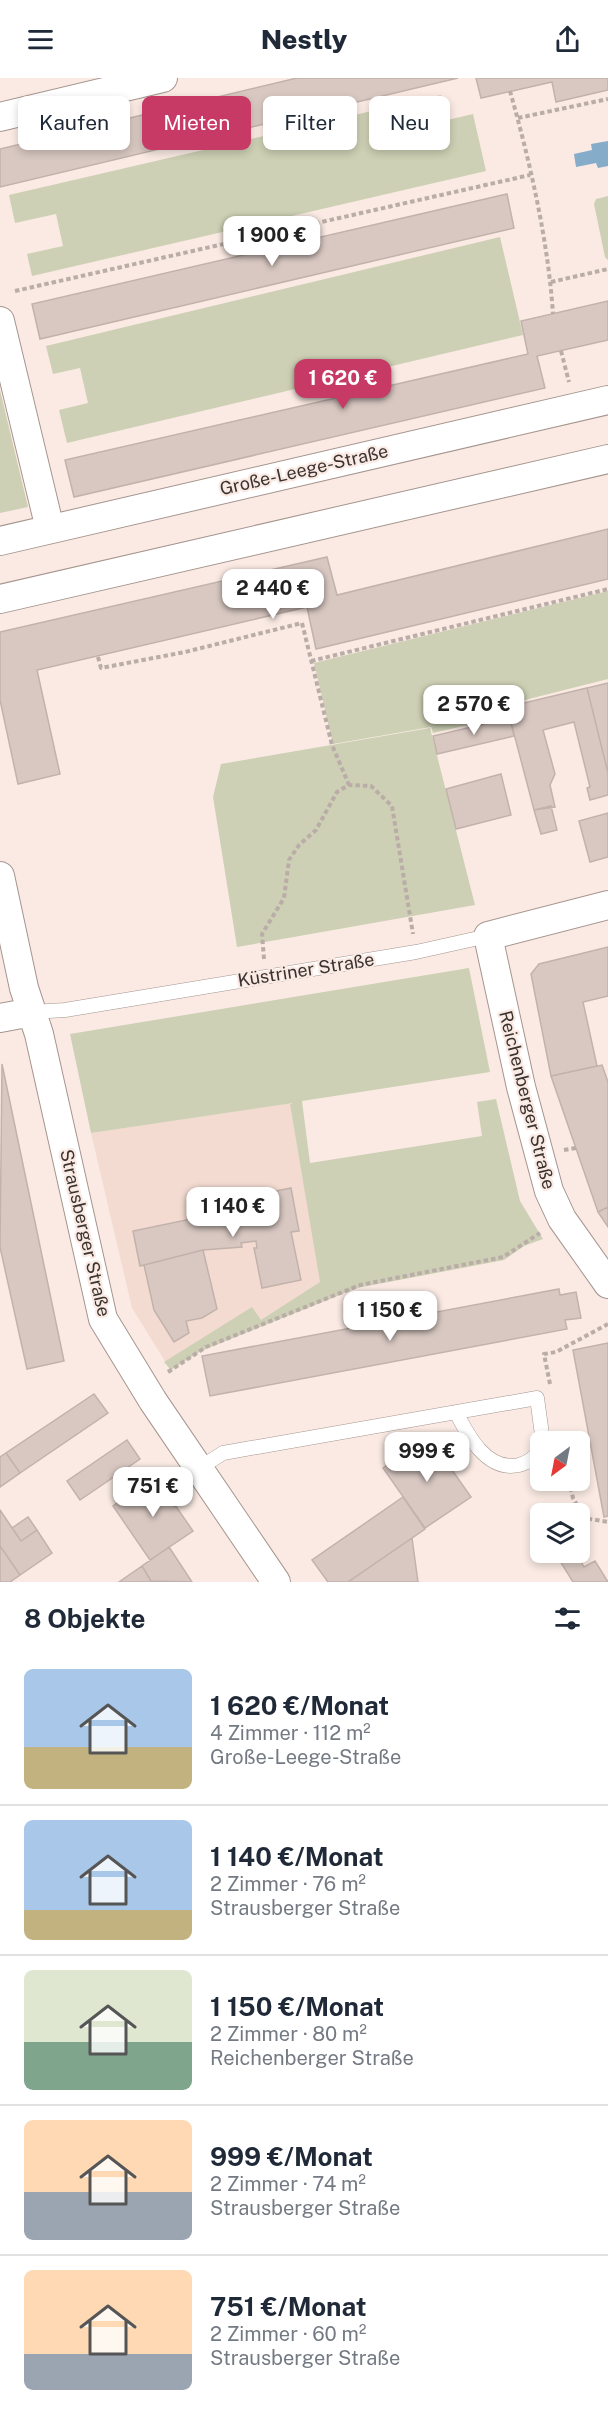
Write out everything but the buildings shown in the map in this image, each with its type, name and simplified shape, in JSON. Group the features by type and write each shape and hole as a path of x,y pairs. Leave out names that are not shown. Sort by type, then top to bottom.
{"street":[{"path":"0,117 163,78"},
{"path":"0,321 50,529"},
{"name":"Große-Leege-Straße","path":"0,541 608,400"},
{"path":"0,599 608,459"},
{"name":"Strausberger Straße","path":"0,876 24,988 32,1012 104,1319 194,1481 276,1582"},
{"name":"Küstriner Straße","path":"488,936 608,905"},
{"name":"Reichenberger Straße","path":"488,936 524,1099 549,1191 562,1219 608,1284"},
{"name":"Küstriner Straße","path":"0,1018 32,1012"}],"lane":[{"name":"Küstriner Straße","path":"32,1012 65,1010 416,952 488,936"},
{"path":"194,1481 223,1453 537,1398 542,1431"},
{"path":"456,1412 469,1439 489,1459 511,1467 530,1460"}],"path":[{"path":"510,91 531,175 551,282 552,314"},
{"path":"518,118 608,99"},
{"path":"15,291 531,175"},
{"path":"551,282 608,269"},
{"path":"561,351 571,390"},
{"path":"311,661 608,589"},
{"path":"98,657 101,668 185,652 302,623 332,745 349,785"},
{"path":"267,976 261,945 262,934 284,898 289,861 298,845 316,830 337,792 349,785 370,786 392,806 416,952"},
{"path":"168,1372 206,1347 360,1285 503,1257 543,1231"},
{"path":"545,1362 544,1354 556,1352 608,1324"},
{"path":"173,1506 194,1481"},
{"path":"571,1491 584,1518 608,1522"}],"shaded area":[{"path":"290,1103 321,1282 261,1321 166,1363 132,1308 91,1133"}],"green space":[{"path":"369,112 369,150 450,150 450,119 473,114 486,171 32,276 27,254 63,246 56,214 15,223 9,195 203,150 251,150 251,139 263,136 263,150 357,150 357,114"},
{"path":"608,196 608,260 605,257 594,204 596,199"},
{"path":"500,237 523,335 67,443 59,410 88,403 80,368 53,374 46,346"},
{"path":"0,390 28,507 0,513"},
{"path":"608,591 608,679 505,705 507,716 433,733 431,727 333,744 314,663"},
{"path":"430,728 475,905 237,947 213,797 221,764"},
{"path":"469,968 490,1072 302,1101 310,1163 482,1136 477,1102 496,1099 520,1201 543,1239 524,1246 504,1260 357,1288 201,1351 171,1370 164,1362 252,1307 261,1320 320,1282 290,1104 293,1103 91,1133 70,1034"}],"water":[{"path":"608,141 608,166 598,168 596,163 576,167 574,154 592,150 591,144"}]}
